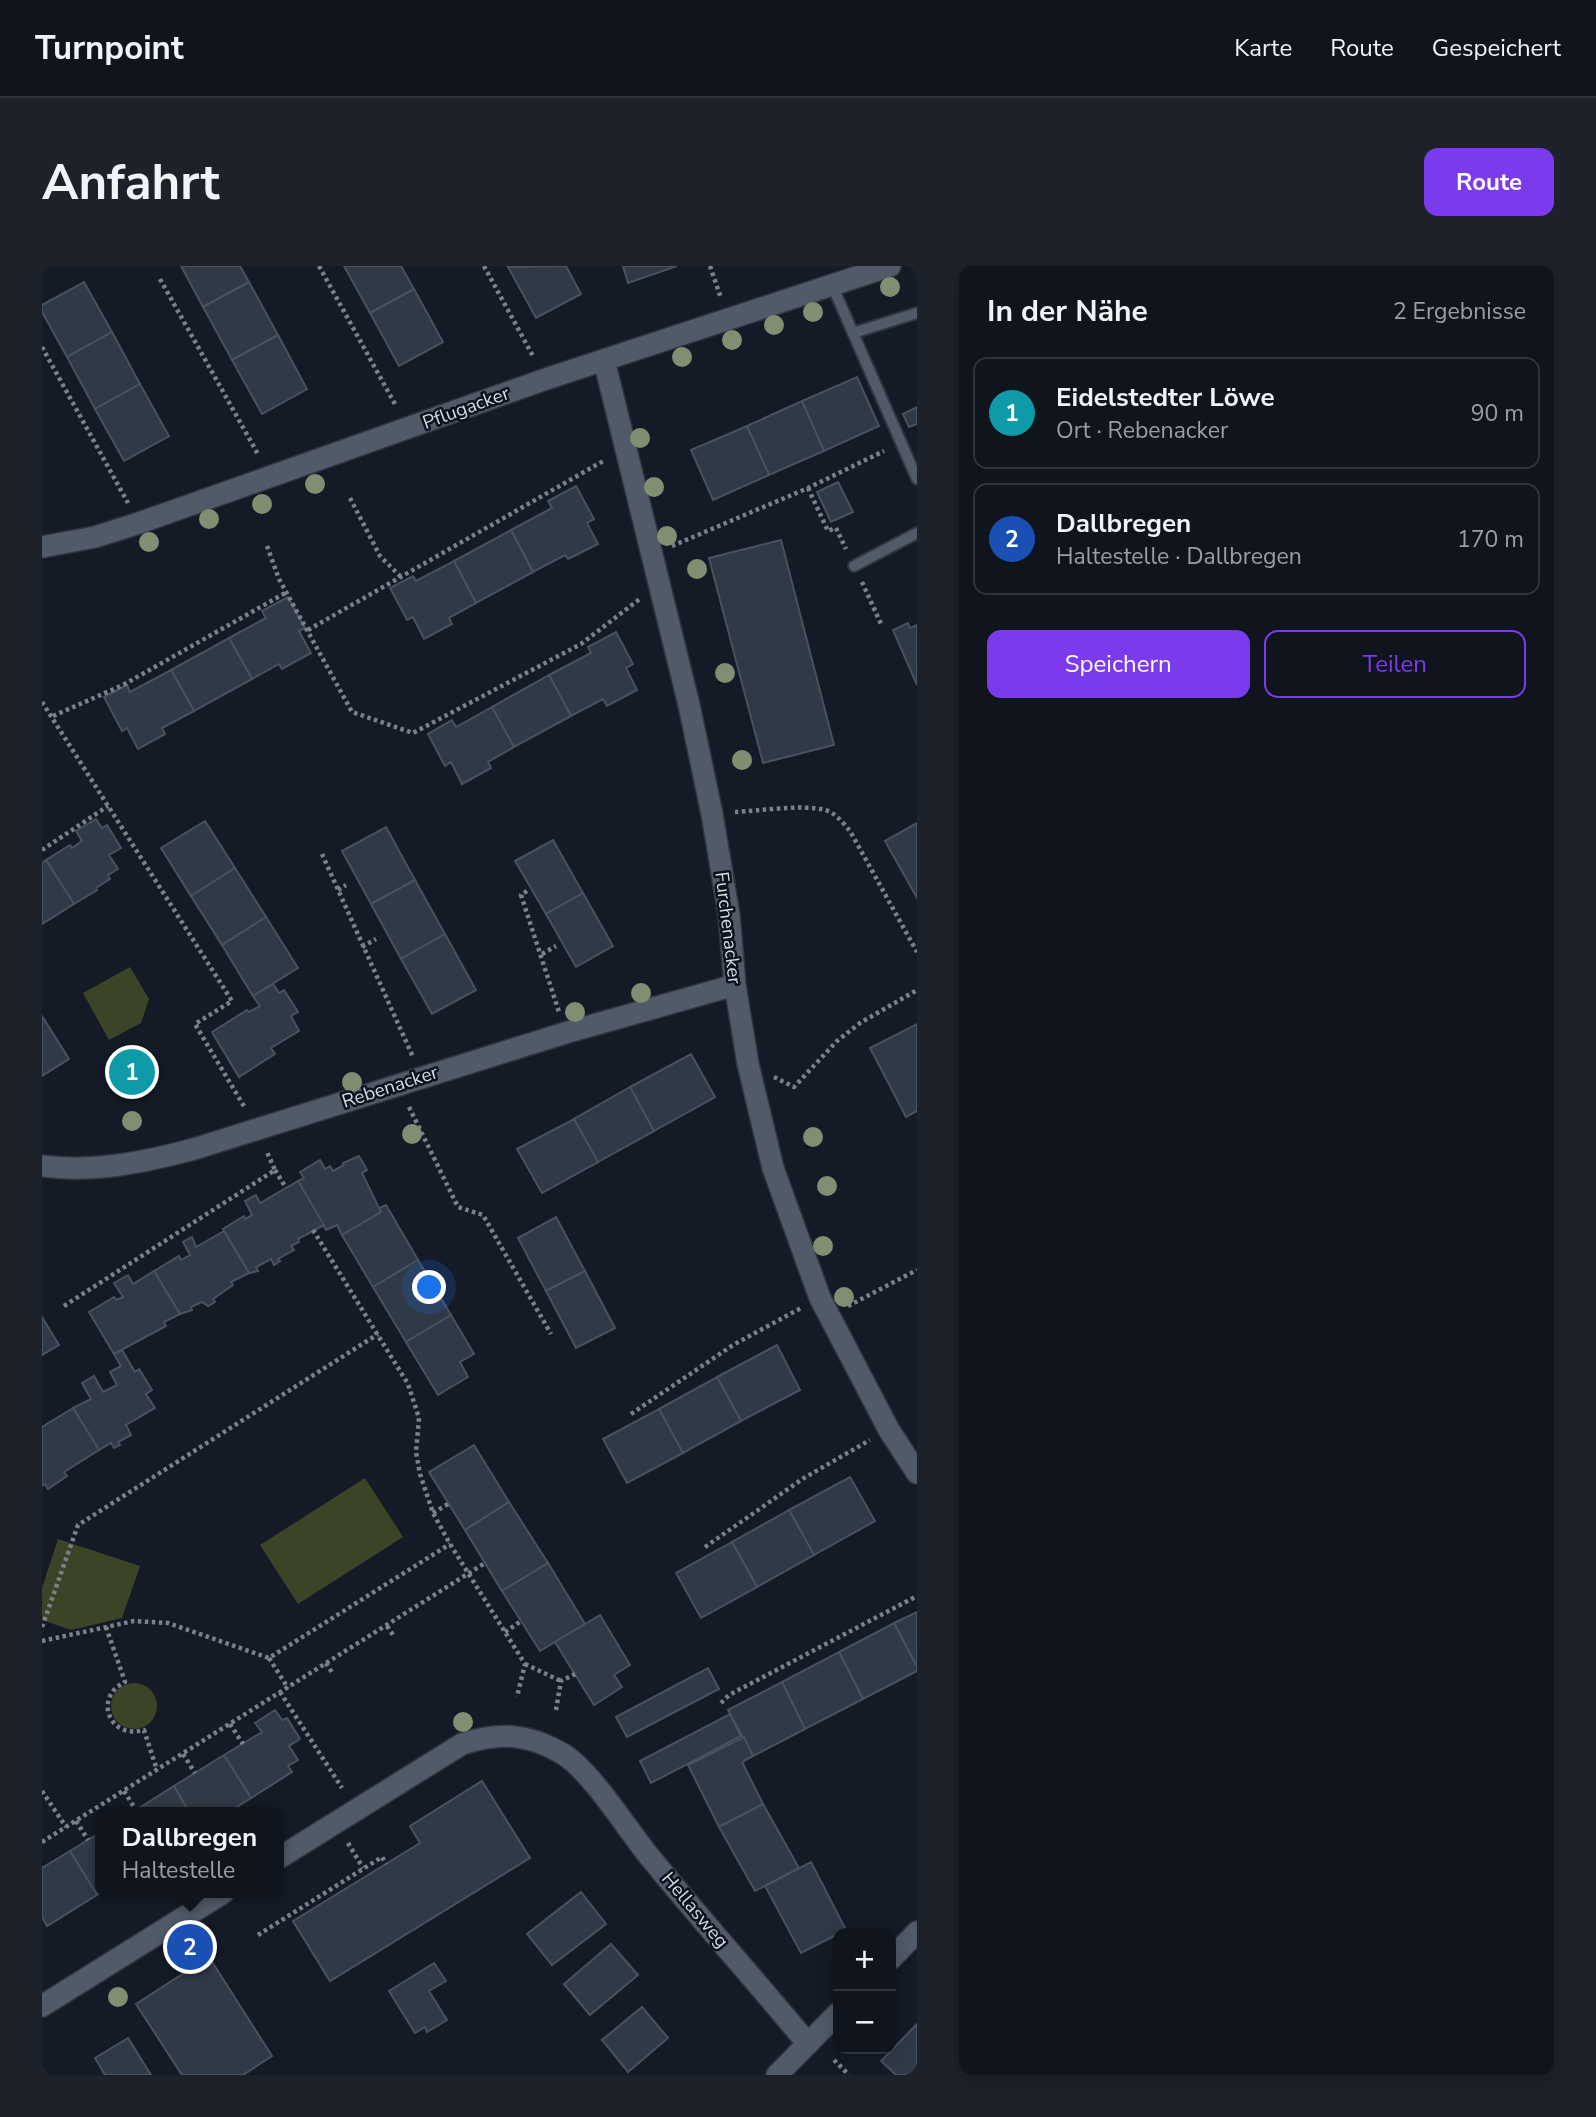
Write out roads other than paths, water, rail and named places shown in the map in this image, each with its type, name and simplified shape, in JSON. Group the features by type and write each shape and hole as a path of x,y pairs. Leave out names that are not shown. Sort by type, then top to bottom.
{"street":[{"name":"Pflugacker","path":"42,547 95,537 139,523 546,379 890,266"},
{"name":"Furchenacker","path":"604,360 653,554 712,814 729,915 735,985 748,1064 773,1168 824,1307 890,1430 917,1473"},
{"name":"Rebenacker","path":"42,1166 106,1166 154,1160 258,1130 422,1076 735,985"},
{"name":"Hellasweg","path":"284,1855 461,1744 503,1735 547,1745 567,1756 585,1774 648,1855 808,2044"},
{"path":"42,2006 215,1898"},
{"path":"896,1954 917,1932"},
{"path":"777,2075 833,2018"}],"lane":[{"path":"832,285 917,479"},
{"path":"853,333 917,313"},
{"path":"854,566 917,533"}],"place":[{"name":"Eidelstedter Löwe","path":"132,1072"},
{"name":"Dallbregen","path":"190,1947"}]}
